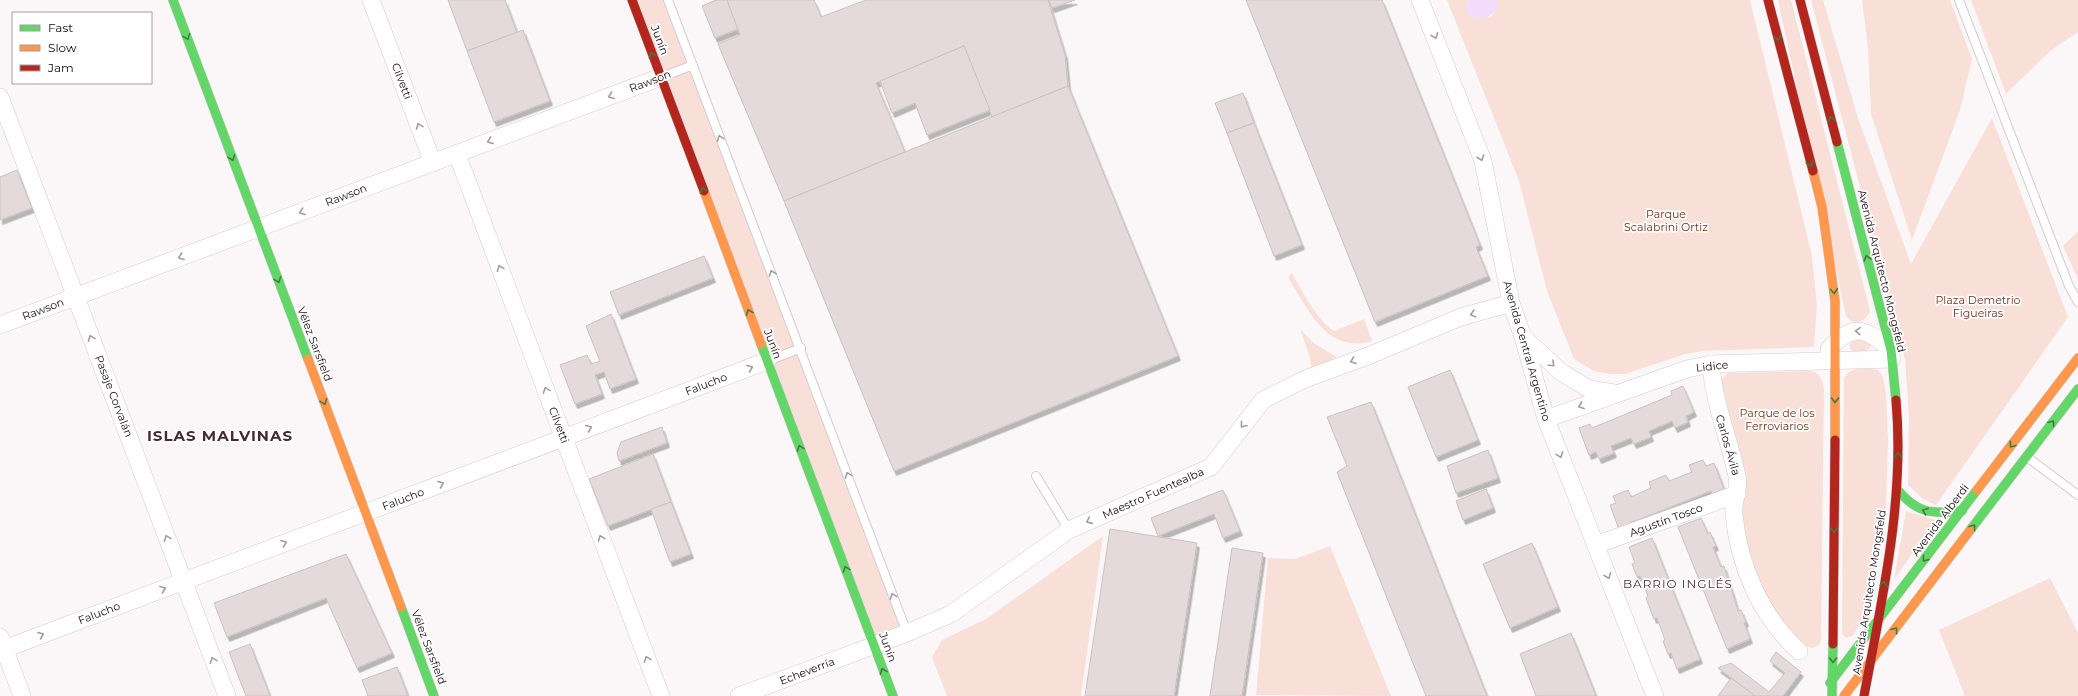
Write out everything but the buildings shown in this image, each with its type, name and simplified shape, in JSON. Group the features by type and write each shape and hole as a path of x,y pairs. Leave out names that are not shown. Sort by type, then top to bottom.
{"main road":[{"name":"Vélez Sarsfield","path":"173,0 434,696"},
{"name":"Junín","path":"632,0 893,696"},
{"path":"1768,0 1822,207 1832,263 1836,342 1832,696"},
{"name":"Avenida Arquitecto Mongsfeld","path":"1800,0 1891,355 1898,424 1897,489 1878,622 1864,696"},
{"name":"Avenida Alberdi","path":"1824,691 2078,358"},
{"path":"1844,696 2078,389"},
{"path":"1897,489 1906,501 1922,511 1934,514 1962,511"}],"street":[{"name":"Cilvetti","path":"371,0 432,163"},
{"name":"Avenida Central Argentino","path":"1420,0 1483,161 1511,303 1523,337 1546,419 1655,696"},
{"name":"Rawson","path":"0,325 661,77"},
{"name":"Pasaje Corvalán","path":"0,97 227,696"},
{"name":"Cilvetti","path":"457,154 661,696"},
{"name":"Maestro Fuentealba","path":"874,645 951,614 1069,530 1212,467 1263,400 1305,379 1368,356 1461,317 1511,303"},
{"path":"1812,362 1826,353 1836,342 1851,331 1862,330 1875,336 1891,355"},
{"name":"Lidice","path":"1523,337 1561,372 1589,389 1616,393"},
{"name":"Lidice","path":"1546,419 1687,369 1711,364 1835,361 1891,355"},
{"name":"Falucho","path":"2,643 184,581 767,361"},
{"name":"Carlos Ávila","path":"1711,364 1712,387 1738,478 1737,494 1733,512 1736,536 1753,586 1782,636 1799,651"},
{"name":"Agustín Tosco","path":"1596,546 1737,494"},
{"path":"2,643 22,696"},
{"name":"Echeverría","path":"739,696 874,645"}],"lane":[{"name":"Junín","path":"668,0 801,348 907,633"},
{"path":"1960,0 2069,286 2078,302"},
{"name":"Rawson","path":"661,77 692,65"},
{"name":"Falucho","path":"767,361 801,348"},
{"path":"2027,456 2078,495"},
{"path":"1036,476 1069,530"}],"green space":[{"path":"632,0 668,0 907,633 874,645"},
{"name":"Parque Scalabrini Ortiz","path":"1447,0 1469,0 1466,6 1489,18 1497,10 1497,0 1750,0 1812,256 1817,305 1814,347 1702,351 1685,354 1625,374 1610,374 1594,371 1574,359 1547,291 1519,181"},
{"path":"1778,0 1791,0 1870,311 1866,318 1860,322 1853,321 1846,316"},
{"name":"Plaza Demetrio Figueiras","path":"1811,0 1823,0 1859,121 1911,264 1992,118 2068,317 1936,505 1923,499 1908,485 1909,416 1905,359"},
{"path":"1862,0 1950,0 1972,59 1960,110 1912,240 1871,114 1868,48"},
{"path":"1971,0 2078,0 2078,32 2050,51 2006,94"},
{"path":"2078,231 2078,279 2063,246"},
{"path":"1292,273 1310,305 1328,326 1334,331 1364,319 1372,341 1356,344 1343,341 1331,335 1320,326 1311,315 1288,277"},
{"path":"1300,329 1315,344 1337,357 1311,369 1310,358"},
{"path":"1860,338 1869,342 1871,346 1866,352 1853,352 1850,348 1850,343"},
{"name":"Parque de los Ferroviarios","path":"1867,368 1878,370 1883,377 1886,392 1888,440 1886,506 1868,614 1852,636 1846,638 1842,634 1844,379 1851,371"},
{"name":"Parque de los Ferroviarios","path":"1815,372 1822,380 1824,389 1821,641 1819,645 1812,648 1803,645 1772,610 1761,586 1746,544 1720,381 1728,373"},
{"path":"1906,511 1935,520 1894,580"},
{"path":"1103,536 1081,696 947,696 932,657 942,640 986,619"},
{"path":"1330,546 1391,696 1256,695 1268,558 1295,559"},
{"path":"2050,578 2078,633 2078,696 1965,696 1939,630"}],"shaded area":[{"path":"1469,0 1497,0 1497,10 1484,18 1473,17 1469,15 1466,6"}],"traffic: fast":[{"path":"173,0 308,359"},
{"path":"1837,142 1891,350 1896,400"},
{"path":"761,344 893,696"},
{"path":"1971,529 2078,389"},
{"path":"1897,489 1904,497 1918,508 1934,512 1962,511"},
{"path":"1830,683 1977,490"},
{"path":"401,607 434,696"},
{"path":"1832,696 1833,644"}],"traffic: slow":[{"path":"1813,171 1822,207 1835,301 1835,440"},
{"path":"704,191 761,344"},
{"path":"1977,490 2078,358"},
{"path":"308,359 401,607"},
{"path":"1844,696 1971,529"}],"traffic: jam":[{"path":"632,0 704,191"},
{"path":"1768,0 1813,171"},
{"path":"1800,0 1837,142"},
{"path":"1864,696 1884,586 1895,512 1898,437 1896,400"},
{"path":"1833,644 1835,440"}],"district":[{"name":"ISLAS MALVINAS","path":"220,435"},
{"name":"BARRIO INGLÉS","path":"1678,583"}]}
